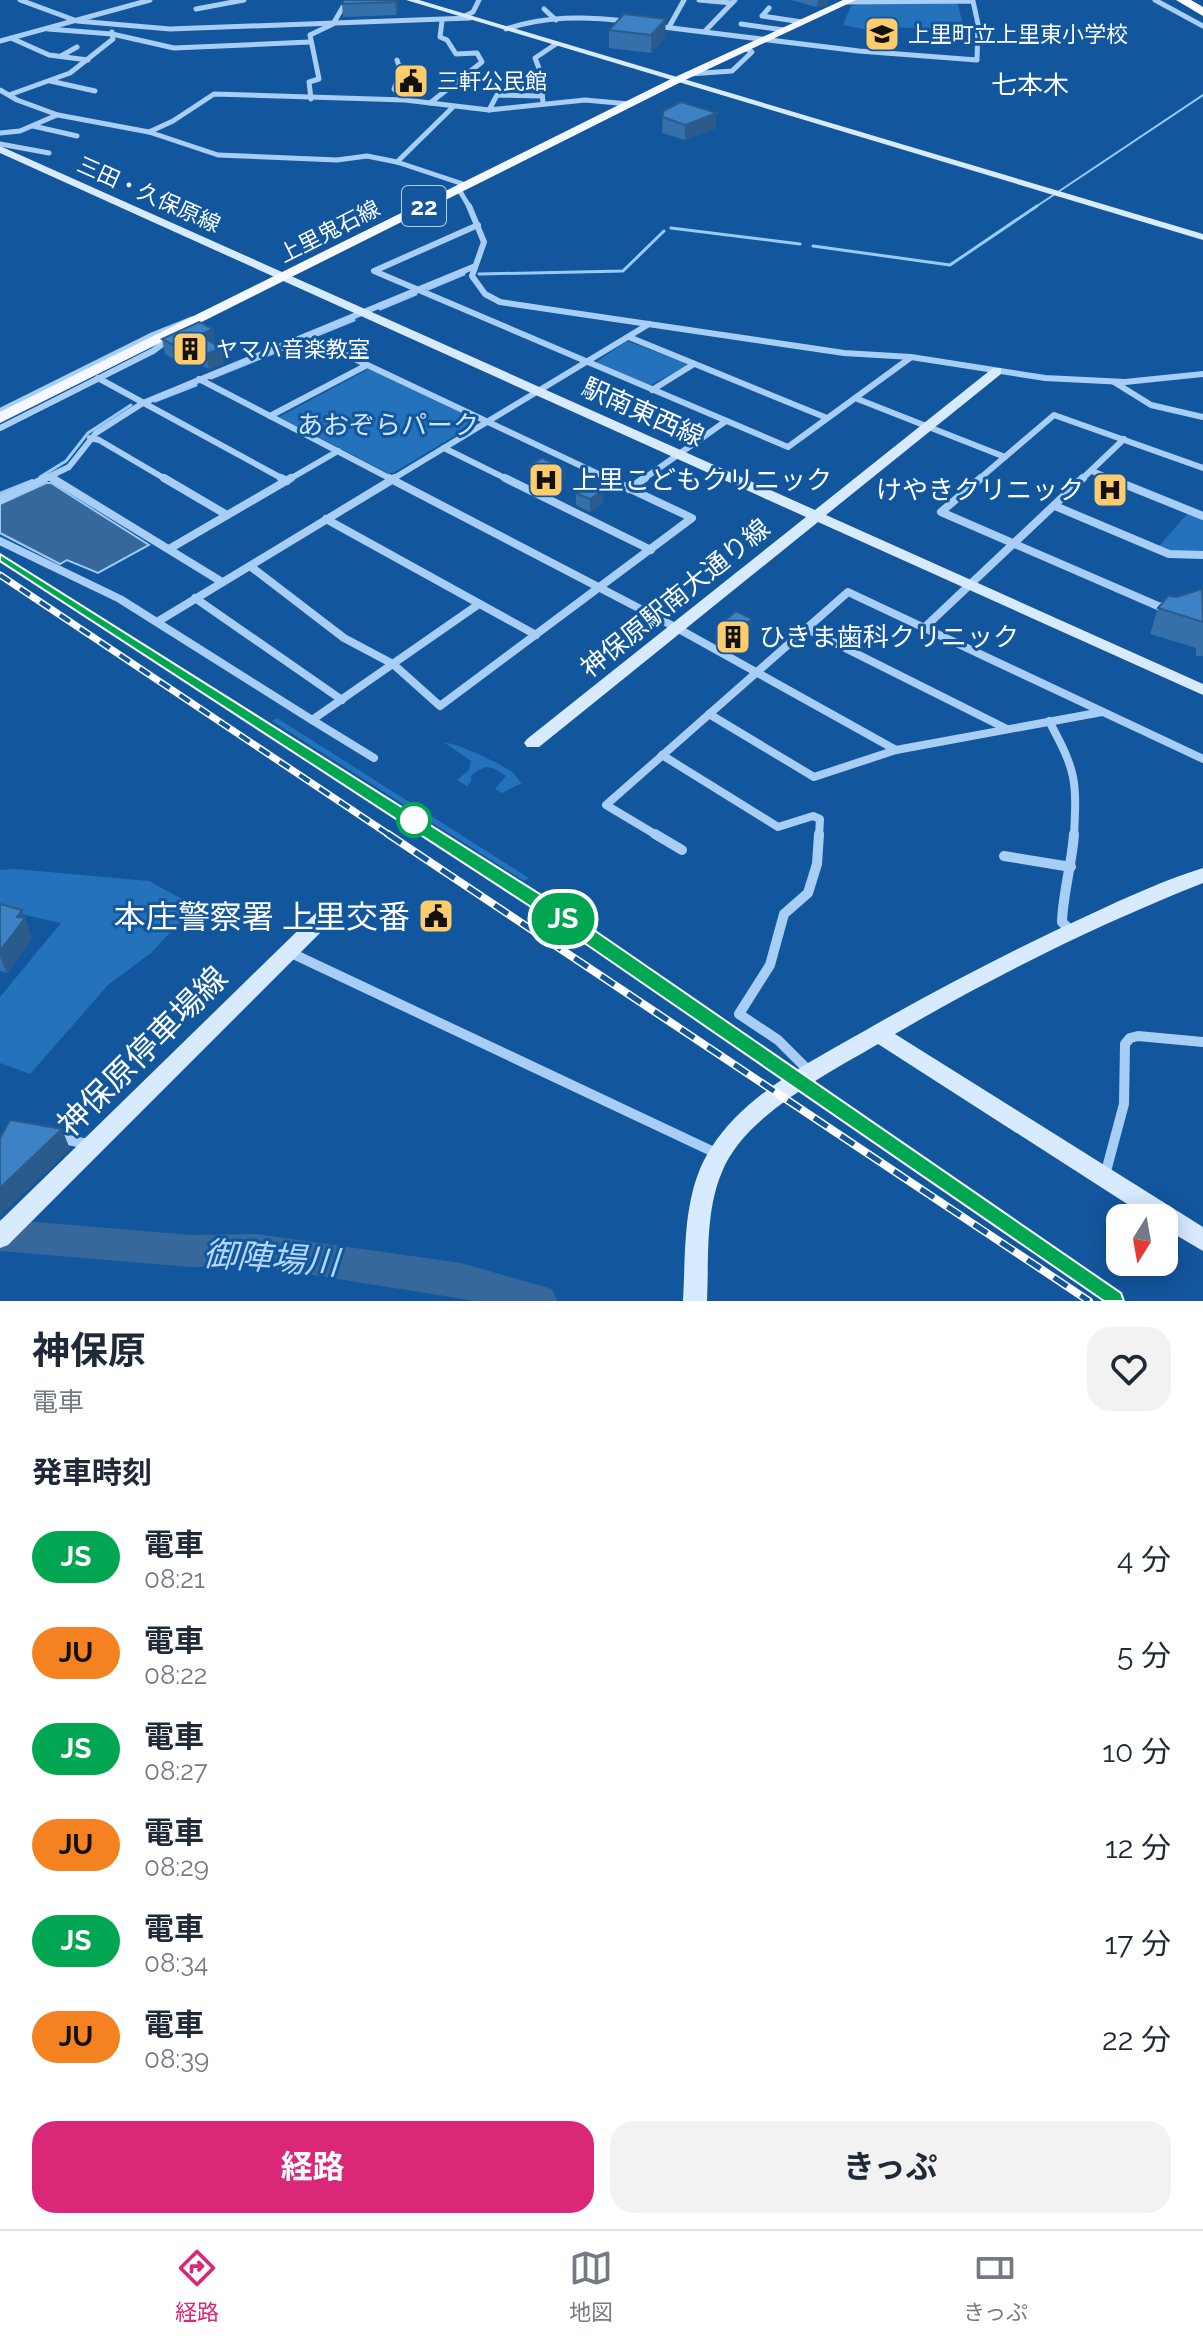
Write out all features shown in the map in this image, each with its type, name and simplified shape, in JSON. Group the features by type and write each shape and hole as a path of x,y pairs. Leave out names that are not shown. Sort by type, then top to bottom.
{"highway":[{"path":"1182,0 1203,12"},
{"path":"1198,0 1203,3"}],"main road":[{"name":"上里鬼石線","path":"0,418 683,77 849,1"}],"street":[{"path":"20,0 77,21 170,29 242,24 442,21 467,17 479,0"},
{"path":"31,4 44,0"},
{"path":"0,41 150,0"},
{"path":"195,0 214,6"},
{"path":"196,9 244,0"},
{"path":"311,99 309,82 319,79 310,35 333,24 347,0"},
{"path":"410,0 556,44 683,77 1203,237"},
{"path":"669,27 684,0"},
{"path":"699,0 734,2"},
{"path":"1155,0 1203,26"},
{"path":"654,25 891,54 977,60 980,27 973,1 849,1"},
{"path":"705,31 734,2"},
{"path":"769,8 762,16 802,22"},
{"path":"544,9 556,20"},
{"path":"708,13 722,14"},
{"path":"506,29 518,24 556,20 631,22"},
{"path":"430,103 482,62 477,53 456,54 447,40 440,37 442,21"},
{"path":"741,24 784,30"},
{"path":"9,95 70,73 89,61 113,39 111,26"},
{"path":"48,29 112,34 174,48 310,42"},
{"path":"686,40 695,30"},
{"path":"11,38 47,57 89,61"},
{"path":"542,100 540,71 535,58 556,44"},
{"path":"60,57 77,47"},
{"path":"397,60 401,72 394,89 405,100"},
{"path":"49,81 95,91"},
{"path":"0,90 58,115 149,132 224,157 341,160 360,155 397,162 462,186 484,248 473,267 143,403 90,438 69,467 0,500"},
{"path":"149,132 173,121 214,94 405,100 489,110 542,100"},
{"path":"489,110 497,95 629,104"},
{"path":"397,162 453,107"},
{"path":"0,133 20,131 58,115"},
{"path":"32,125 77,136"},
{"path":"0,146 49,153"},
{"name":"三田・久保原線","path":"0,146 282,276"},
{"path":"478,225 374,271 788,447 911,357"},
{"path":"473,267 475,282 485,294 500,302 844,353 911,357 1045,378 1114,382 1203,374"},
{"name":"駅南東西線","path":"282,276 1203,690"},
{"path":"0,428 153,351 202,317"},
{"path":"0,411 153,335 202,317"},
{"path":"157,622 650,324"},
{"path":"250,566 344,638 393,664 440,706 692,518 306,336"},
{"path":"629,337 827,418"},
{"path":"652,390 694,364"},
{"path":"270,416 367,365"},
{"name":"神保原駅南大通り線","path":"533,743 997,371"},
{"path":"98,378 287,481"},
{"path":"199,379 600,587 896,750"},
{"path":"1114,382 1151,405 1203,417"},
{"path":"855,398 1005,457"},
{"path":"1173,607 1158,606 941,512 1054,415 1203,468"},
{"path":"629,489 726,421"},
{"path":"90,438 227,515"},
{"path":"924,628 1124,439"},
{"path":"444,448 651,550"},
{"path":"169,549 338,451"},
{"path":"1092,471 1203,516"},
{"path":"50,477 222,582"},
{"path":"1055,506 1169,554 1203,555"},
{"path":"326,519 536,635"},
{"path":"0,541 120,599 374,758"},
{"path":"682,850 606,805 848,592 1203,759"},
{"path":"195,598 342,700"},
{"path":"312,720 479,604"},
{"path":"807,629 1008,729"},
{"path":"709,714 814,777 896,750 1103,712"},
{"path":"1049,721 1070,760 1077,787 1071,867 1061,910 1062,922 1070,930"},
{"path":"662,755 778,827 813,816 820,819 817,864 808,893 784,914 770,965 739,1014 778,1040 812,1074"},
{"path":"1004,856 1071,867"},
{"path":"695,1301 704,1196 719,1154 732,1136 752,1118 812,1074 878,1034 1070,930 1203,875"},
{"name":"神保原停車場線","path":"6,1231 330,911"},
{"path":"288,952 719,1154"},
{"path":"878,1034 1203,1240"},
{"path":"1105,1177 1124,1104 1125,1044 1130,1038 1138,1036 1203,1042"},
{"path":"46,1136 93,1145"}],"green space":[{"path":"958,4 964,30 888,27 890,34 843,25 851,6"},
{"path":"627,341 686,366 649,386 595,363"},
{"name":"あおぞらパーク","path":"369,369 476,420 476,423 393,473 388,473 279,417"},
{"path":"1187,514 1203,519 1203,552 1170,551 1159,546"},
{"path":"277,718 529,878 524,881 272,721"},
{"path":"445,743 467,749 496,763 511,771 522,783 502,793 495,789 506,776 488,767 471,776 467,786 457,780 469,770 471,761"},
{"path":"0,870 149,881 195,906 151,953 108,985 30,1074 0,1063 0,997 61,923 11,912 0,913"}],"shaded area":[{"path":"51,483 149,545 98,573 67,560 60,564 0,533 0,504"}],"building":[{"path":"344,0 395,0 342,4"},
{"path":"624,14 666,19 651,35 609,30"},
{"path":"681,102 717,113 685,125 663,117 663,111"},
{"path":"199,322 213,329 199,335 221,348 206,354 183,342 175,346 162,339"},
{"path":"542,458 565,468 550,477 529,466"},
{"path":"589,484 603,491 590,499 576,493"},
{"path":"1202,589 1203,622 1158,608 1168,596 1177,597"},
{"path":"736,611 752,619 731,636 716,628"},
{"path":"430,900 448,910 439,918 421,907"},
{"path":"0,904 22,910 17,917 25,918 0,951"},
{"path":"10,1120 62,1129 0,1188 0,1138"}],"waterway":[{"path":"1034,208 1203,95"},
{"path":"813,246 950,265 1037,206"},
{"path":"671,228 800,244"},
{"path":"479,274 623,271 664,231"},
{"path":"428,289 464,274"},
{"path":"380,309 416,294"},
{"path":"317,335 354,320"},
{"path":"211,378 303,341"},
{"path":"155,401 196,385"},
{"path":"40,477 66,461 88,433 131,405"},
{"path":"0,494 32,481"},
{"name":"御陣場川","path":"0,1235 190,1251 256,1250 461,1280 539,1301"}],"railway":[{"path":"0,558 434,836"},
{"path":"0,575 390,835"},
{"path":"431,834 555,913 1112,1301"},
{"path":"390,835 1089,1301"}],"train":[{"name":"JS","path":"0,558 375,795 555,913 1112,1301"}],"place":[{"name":"上里町立上里東小学校","path":"882,34"},
{"name":"三軒公民館","path":"411,81"},
{"name":"ヤマハ音楽教室","path":"190,349"},
{"name":"上里こどもクリニック","path":"546,480"},
{"name":"けやきクリニック","path":"1110,490"},
{"name":"ひきま歯科クリニック","path":"733,637"},
{"name":"本庄警察署 上里交番","path":"436,916"}],"district":[{"name":"七本木","path":"1030,85"}]}
